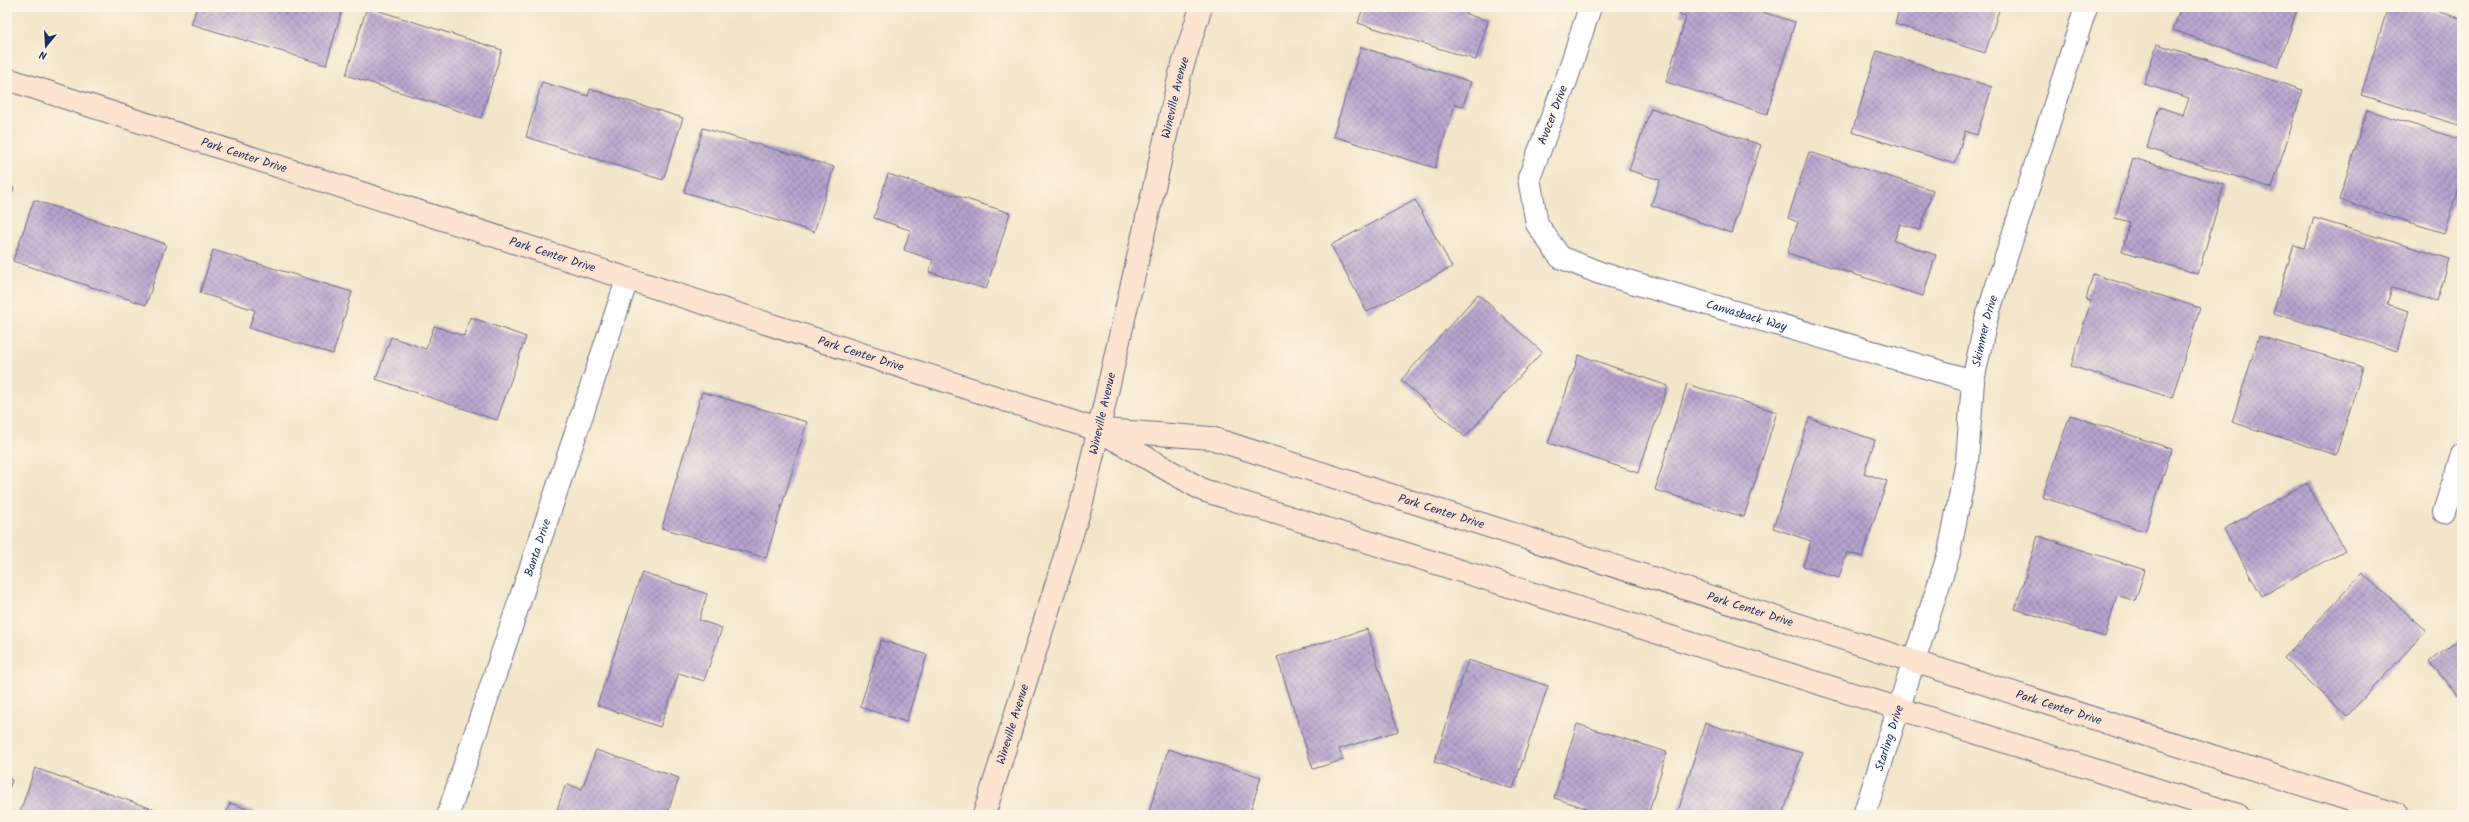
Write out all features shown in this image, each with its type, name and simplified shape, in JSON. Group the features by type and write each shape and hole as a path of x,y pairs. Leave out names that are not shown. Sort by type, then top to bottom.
{"street":[{"name":"Wineville Avenue","path":"984,815 1082,502 1180,74 1201,7"},
{"name":"Avocer Drive","path":"1537,224 1529,178 1567,78 1590,7"},
{"name":"Skimmer Drive","path":"1913,662 1949,553 1959,510 1967,461 1973,381 1986,320 2086,7"},
{"name":"Park Center Drive","path":"7,80 1098,430 1203,490 2238,815"},
{"name":"Canvasback Way","path":"1537,224 1560,257 1600,273 1973,381"},
{"name":"Banta Drive","path":"448,815 627,280"},
{"name":"Park Center Drive","path":"1098,430 1211,438 2398,815"},
{"path":"2444,512 2462,455"},
{"name":"Starling Drive","path":"1864,815 1913,662"}],"building":[{"path":"132,7 147,7 145,11"},
{"path":"197,7 343,7 326,65 191,24"},
{"path":"367,7 502,50 481,118 346,75"},
{"path":"1363,7 1468,7 1466,14 1488,21 1476,60 1358,23"},
{"path":"1681,7 1746,7 1795,22 1767,114 1666,82 1686,17 1679,15"},
{"path":"1900,7 2000,7 1985,53 1895,24"},
{"path":"2181,7 2298,7 2278,67 2173,30"},
{"path":"2388,7 2424,7 2462,19 2462,126 2361,95"},
{"path":"2157,44 2303,90 2272,188 2147,148 2159,107 2183,115 2189,98 2144,84"},
{"path":"1361,47 1471,82 1463,106 1455,104 1435,168 1333,136"},
{"path":"1877,51 1992,87 1977,135 1965,131 1955,164 1852,132"},
{"path":"542,82 588,96 590,89 683,118 663,180 526,137"},
{"path":"1651,108 1761,145 1731,233 1651,205 1660,180 1629,170"},
{"path":"2367,110 2462,140 2462,176 2444,233 2339,200"},
{"path":"703,128 834,167 814,232 684,192"},
{"path":"1809,152 1933,190 1920,230 1900,224 1894,241 1936,255 1923,296 1787,253 1798,222 1788,218"},
{"path":"2133,158 2224,185 2198,274 2122,251 2130,222 2115,218"},
{"path":"888,174 1010,213 986,289 929,272 933,260 904,250 910,230 874,218"},
{"path":"7,185 14,188 7,207"},
{"path":"34,200 166,244 146,305 13,261"},
{"path":"1415,200 1452,267 1367,312 1331,245"},
{"path":"2314,218 2450,259 2437,301 2392,288 2387,304 2409,311 2397,351 2273,313 2294,245 2304,248"},
{"path":"213,250 352,292 333,354 249,328 255,310 200,293"},
{"path":"2093,274 2200,308 2172,398 2071,366 2091,301 2086,300"},
{"path":"1478,294 1542,352 1465,437 1401,380"},
{"path":"470,317 526,337 497,420 376,379 391,337 426,349 434,326 464,336"},
{"path":"2259,336 2363,367 2336,455 2232,422"},
{"path":"1579,355 1668,386 1638,473 1548,443"},
{"path":"1687,384 1777,412 1744,517 1655,490"},
{"path":"702,392 807,422 766,558 662,528"},
{"path":"2070,415 2172,449 2145,531 2042,497"},
{"path":"1809,418 1875,440 1864,473 1887,481 1862,557 1847,552 1839,578 1803,566 1811,541 1773,528"},
{"path":"2307,483 2345,550 2262,596 2224,529"},
{"path":"2038,536 2145,570 2135,601 2117,595 2105,637 2015,609"},
{"path":"642,572 707,594 699,620 722,628 704,681 679,673 660,727 597,705"},
{"path":"2362,573 2426,631 2347,716 2284,658"},
{"path":"1367,629 1398,731 1339,749 1343,760 1313,769 1277,657"},
{"path":"2462,637 2462,702 2430,662"},
{"path":"881,640 927,655 906,722 860,707"},
{"path":"1468,660 1548,686 1513,789 1434,762"},
{"path":"1705,723 1802,753 1783,815 1677,815"},
{"path":"1577,724 1667,752 1648,815 1583,815 1586,808 1554,798"},
{"path":"1168,749 1261,777 1249,815 1148,815"},
{"path":"596,750 679,778 667,815 555,815 566,784 582,789"},
{"path":"35,768 170,815 19,815"},
{"path":"7,778 12,780 7,795"},
{"path":"230,803 265,815 226,815"}]}
